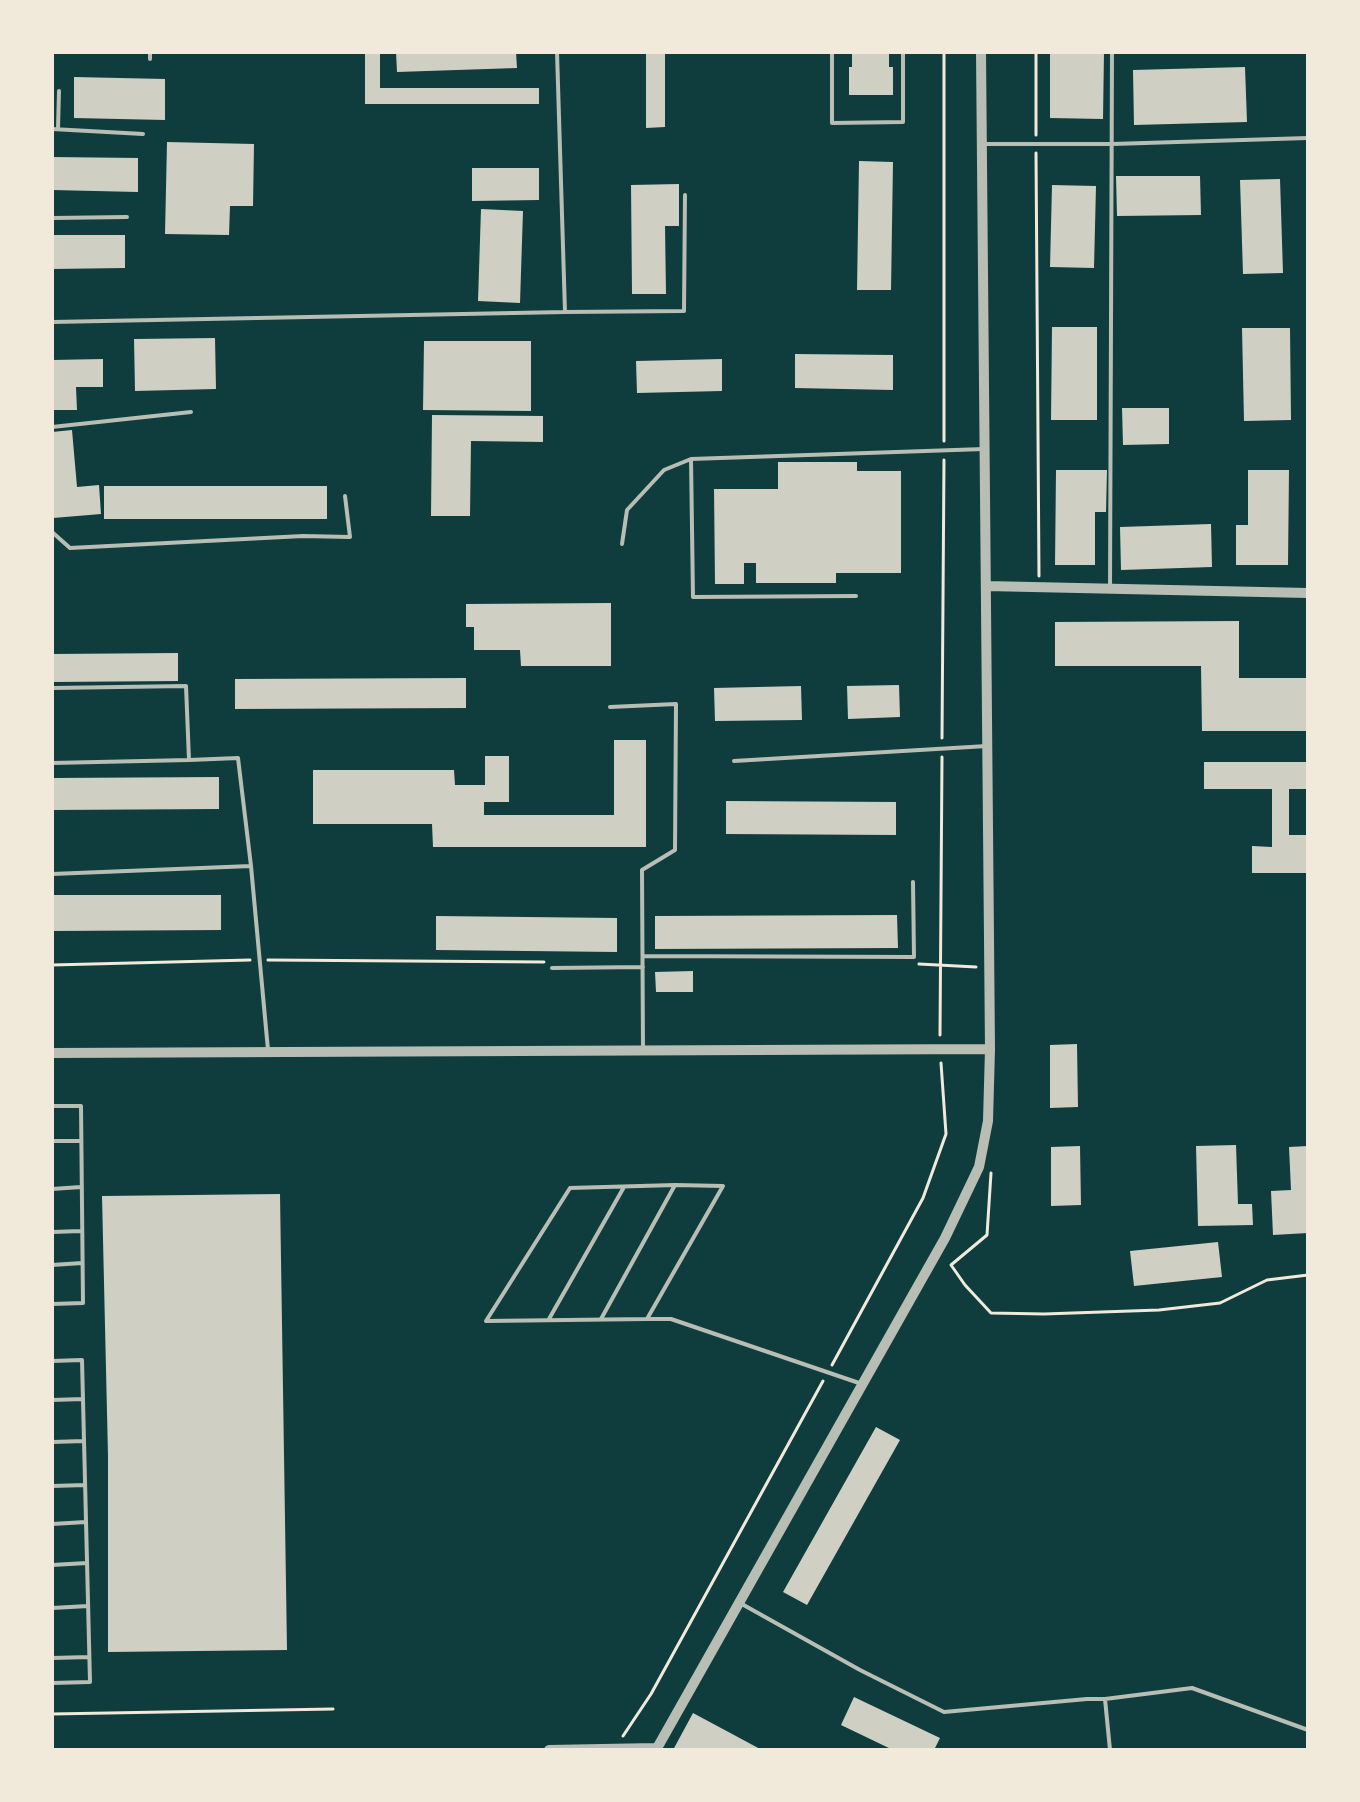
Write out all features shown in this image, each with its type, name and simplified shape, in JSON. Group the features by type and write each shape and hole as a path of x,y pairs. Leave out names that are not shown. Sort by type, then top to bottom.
{"street":[{"path":"549,1749 656,1749 945,1238 979,1167 988,1120 990,1048 981,52"},
{"path":"986,586 1308,593"},
{"path":"52,1053 990,1048"}],"lane":[{"path":"150,52 150,59"},
{"path":"557,52 565,312"},
{"path":"832,52 832,123 903,122 903,52"},
{"path":"1110,589 1112,52"},
{"path":"59,91 55,129 143,134"},
{"path":"982,144 1112,144 1308,138"},
{"path":"52,322 684,311 685,195"},
{"path":"52,218 127,217"},
{"path":"52,427 191,412"},
{"path":"622,544 627,510 664,470 691,459 985,449"},
{"path":"691,459 693,597 856,596"},
{"path":"52,532 70,548 303,536 350,537 345,496"},
{"path":"52,688 186,686 189,760"},
{"path":"610,707 676,704 675,850 642,870 643,1051"},
{"path":"734,761 987,746"},
{"path":"52,763 238,758 251,866 268,1052"},
{"path":"52,874 251,866"},
{"path":"643,956 914,957 913,882"},
{"path":"552,968 643,967"},
{"path":"52,1106 81,1106 83,1303 52,1304"},
{"path":"52,1141 81,1141"},
{"path":"600,1320 675,1185"},
{"path":"646,1319 723,1186 570,1188 486,1320 671,1319 862,1385"},
{"path":"52,1189 81,1187"},
{"path":"548,1320 624,1187"},
{"path":"52,1232 81,1231"},
{"path":"52,1265 82,1263"},
{"path":"52,1361 82,1360 90,1682 52,1683"},
{"path":"52,1400 83,1399"},
{"path":"52,1442 84,1441"},
{"path":"52,1486 85,1485"},
{"path":"52,1524 86,1522"},
{"path":"52,1565 87,1563"},
{"path":"739,1603 860,1670 944,1712 1105,1699 1192,1688 1308,1730"},
{"path":"52,1608 88,1606"},
{"path":"52,1658 89,1657"},
{"path":"1105,1699 1110,1749"}],"path":[{"path":"614,1749 651,1694 923,1198 946,1134 940,1049 944,52"},
{"path":"1036,52 1039,587"},
{"path":"52,965 260,960 554,962"},
{"path":"941,964 989,968"},
{"path":"992,1169 987,1235 951,1265 965,1285 991,1313 1044,1314 1159,1310 1220,1304 1267,1280 1308,1275"},
{"path":"52,1714 333,1709"}],"building":[{"path":"365,52 380,52 380,88 539,88 539,104 365,104"},
{"path":"396,52 516,52 517,68 397,72"},
{"path":"646,52 665,52 665,127 646,128"},
{"path":"852,52 889,52 889,67 893,67 893,95 849,95 849,67 852,67"},
{"path":"1050,52 1104,52 1103,119 1050,118"},
{"path":"1245,67 1247,122 1134,125 1133,70"},
{"path":"74,77 165,79 165,120 74,118"},
{"path":"167,142 254,144 253,206 230,206 229,235 165,234"},
{"path":"52,157 138,158 138,192 52,190"},
{"path":"859,161 893,162 891,290 857,290"},
{"path":"472,168 539,168 539,200 472,201"},
{"path":"1116,176 1200,176 1201,215 1117,216"},
{"path":"1280,179 1283,273 1243,274 1240,180"},
{"path":"679,184 679,226 665,226 666,294 632,294 631,185"},
{"path":"1052,185 1096,186 1094,268 1050,267"},
{"path":"481,209 523,211 520,303 478,301"},
{"path":"52,235 125,235 125,268 52,269"},
{"path":"1052,327 1097,327 1097,420 1051,420"},
{"path":"1242,328 1290,328 1291,420 1244,421"},
{"path":"215,338 216,389 135,391 134,339"},
{"path":"424,341 531,341 531,411 423,410"},
{"path":"795,354 893,355 893,390 795,388"},
{"path":"103,359 103,387 76,387 77,410 52,410 52,360"},
{"path":"722,359 722,391 637,393 636,361"},
{"path":"1122,408 1169,408 1169,444 1123,445"},
{"path":"432,415 543,416 543,442 471,441 470,516 431,516"},
{"path":"72,430 77,487 99,485 101,514 53,518 52,432"},
{"path":"778,462 857,462 857,471 901,471 901,573 836,573 836,583 756,583 756,563 744,563 744,584 715,584 714,489 778,489"},
{"path":"1056,470 1107,470 1106,512 1095,512 1095,565 1055,565"},
{"path":"1248,470 1289,470 1288,565 1236,565 1236,525 1248,525"},
{"path":"104,486 327,486 327,519 104,519"},
{"path":"1211,524 1212,567 1121,570 1120,527"},
{"path":"611,603 611,666 521,666 520,650 474,650 474,627 466,627 466,604"},
{"path":"1239,621 1239,678 1308,678 1308,731 1202,731 1201,666 1055,666 1055,622"},
{"path":"178,653 178,681 52,682 52,654"},
{"path":"466,678 466,708 235,709 235,679"},
{"path":"899,685 900,717 848,719 847,686"},
{"path":"801,686 802,720 715,721 714,688"},
{"path":"614,740 646,740 646,847 433,847 432,824 313,824 313,770 454,770 455,785 485,785 485,756 509,756 509,802 484,802 484,815 614,815"},
{"path":"1204,762 1308,762 1308,789 1289,789 1289,835 1308,835 1308,873 1252,873 1252,846 1272,847 1272,789 1204,789"},
{"path":"219,777 219,809 52,810 52,778"},
{"path":"726,801 896,802 896,835 726,834"},
{"path":"52,895 221,895 221,930 52,931"},
{"path":"897,915 898,948 655,949 655,916"},
{"path":"436,916 617,918 617,952 436,950"},
{"path":"693,971 693,992 656,992 655,972"},
{"path":"1077,1044 1078,1107 1050,1108 1050,1045"},
{"path":"1236,1145 1238,1204 1252,1204 1253,1225 1198,1226 1196,1146"},
{"path":"1080,1146 1081,1205 1051,1206 1051,1147"},
{"path":"1308,1146 1308,1233 1273,1235 1271,1191 1291,1190 1289,1147"},
{"path":"280,1194 287,1650 108,1652 108,1456 102,1196"},
{"path":"1218,1242 1222,1277 1134,1286 1130,1251"},
{"path":"876,1427 900,1440 807,1605 783,1592"},
{"path":"854,1697 940,1738 934,1750 893,1750 841,1725"},
{"path":"693,1713 762,1750 673,1750"}]}
